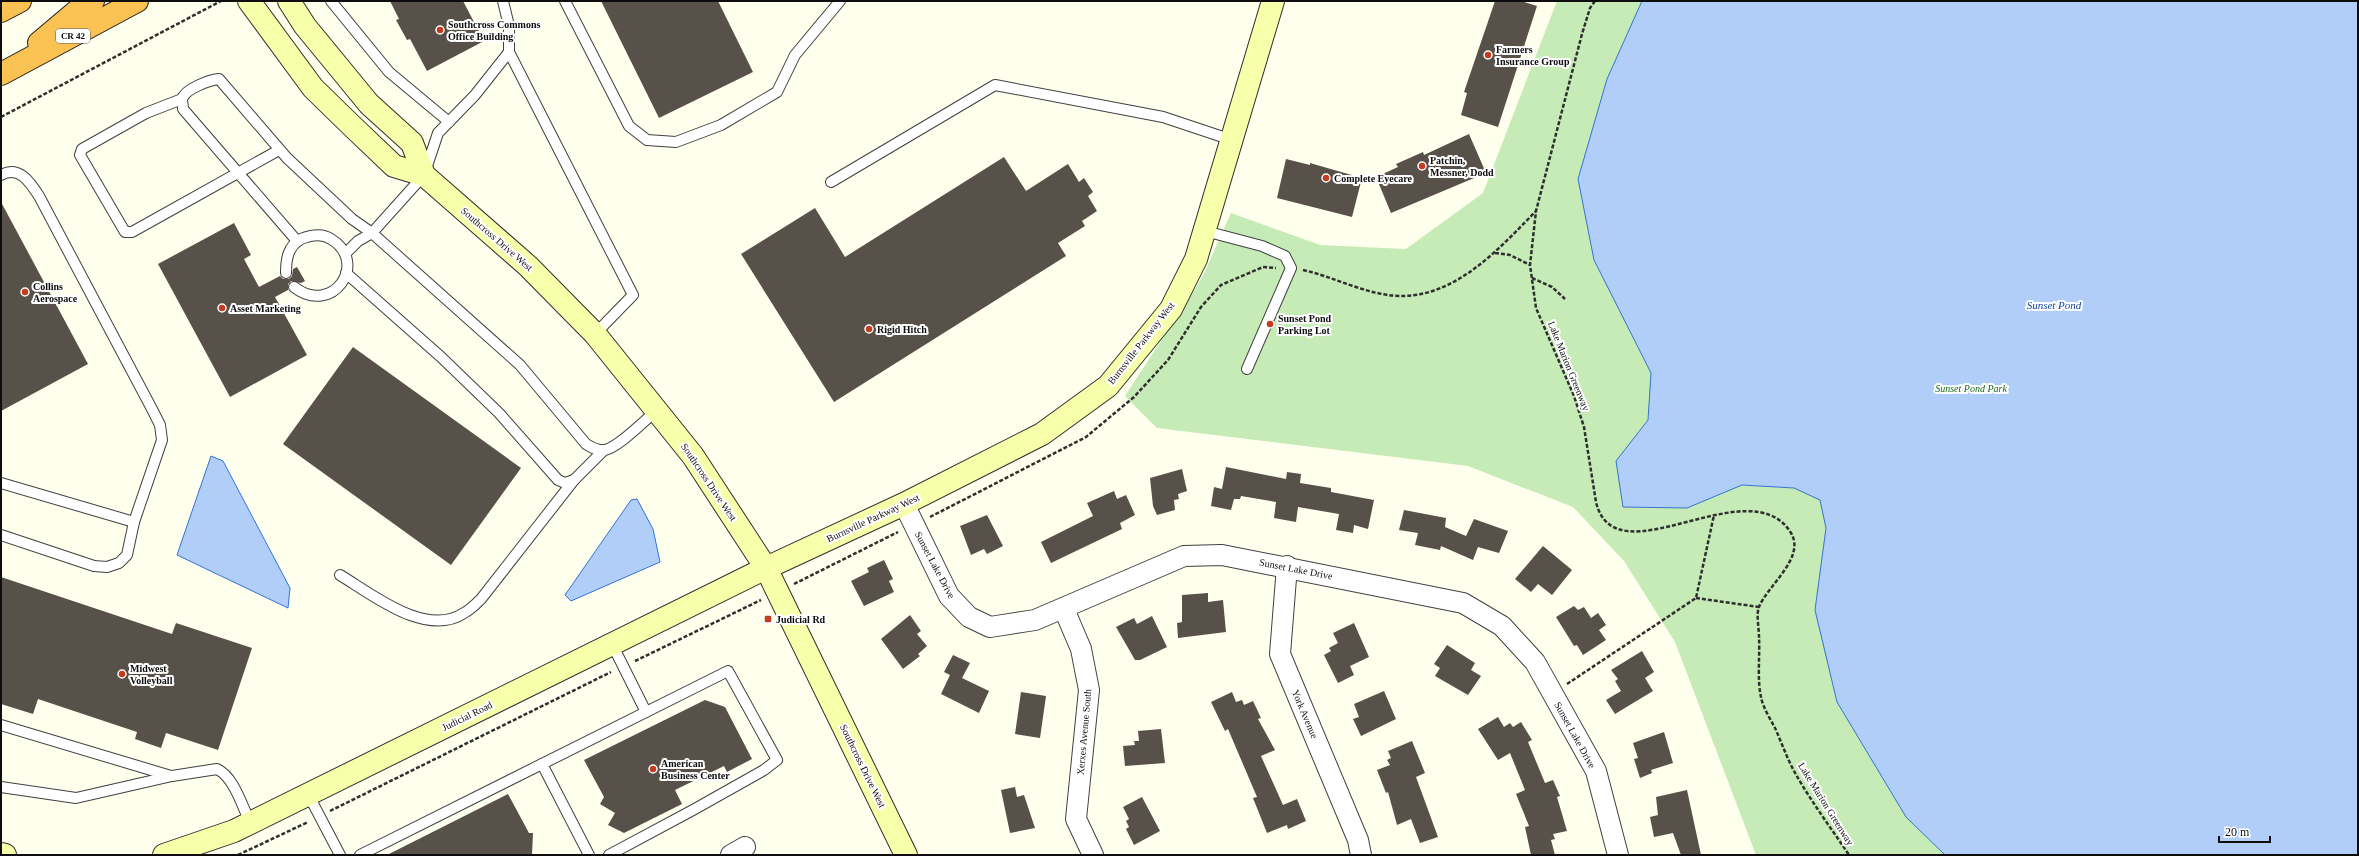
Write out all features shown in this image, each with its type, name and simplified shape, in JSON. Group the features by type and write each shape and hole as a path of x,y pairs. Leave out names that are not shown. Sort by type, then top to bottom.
{"highway":[{"path":"1,11 20,1"},
{"path":"5,72 77,11 93,1"},
{"name":"CR 42","path":"5,72 137,1"}],"street":[{"name":"Southcross Drive West","path":"249,1 313,88 352,126 394,166 424,175 528,266 595,334 693,456 766,568 906,854"},
{"name":"Southcross Drive West","path":"289,1 305,26 369,104 412,143 424,175"},
{"name":"Burnsville Parkway West","path":"766,568 904,504 1042,434 1108,386 1171,309 1196,258 1273,1"},
{"name":"Sunset Lake Drive","path":"904,504 949,596 969,618 990,627 1035,620 1064,609 1184,556 1222,555 1287,566 1463,603 1502,626 1535,662 1596,771 1618,855"},
{"name":"York Avenue","path":"1287,566 1280,654 1358,840 1361,855"},
{"name":"Judicial Road","path":"164,855 192,847 250,822 766,568"},
{"name":"Xerxes Avenue South","path":"1064,609 1081,649 1089,690 1076,819 1093,855"},
{"path":"1,854 5,855"}],"lane":[{"path":"331,1 389,72 449,122"},
{"path":"503,1 509,26 509,52 632,295 595,334"},
{"path":"565,1 629,126 647,140 676,142 721,125 777,92 795,55 840,1"},
{"path":"346,253 358,242 372,233 424,175 438,133 475,95 509,52"},
{"path":"298,241 183,109 182,99 185,93 211,80 219,79 279,150 352,219 372,233 520,365 586,444 604,450"},
{"path":"831,182 995,85 1163,117 1232,140"},
{"path":"182,99 146,114 82,149 80,155 125,232 132,232 279,150"},
{"path":"1,175 8,171 21,174 30,181 160,425 162,440 134,522 127,555 119,563 108,567 94,566 1,535"},
{"path":"1204,231 1262,246 1285,256 1292,268 1247,369"},
{"path":"286,273 286,258 290,249 298,241 317,235 327,237 336,242 346,253 348,260 346,274 339,287 321,296 302,293 294,287"},
{"path":"346,274 441,357 499,413 558,480 565,483 574,480"},
{"path":"340,576 405,614 431,621 450,619 464,614 481,599 574,480 604,450 623,439 656,411"},
{"path":"1,483 134,522"},
{"path":"612,644 646,712"},
{"path":"360,855 728,671 777,760 764,770 700,807 609,855"},
{"path":"1,725 172,776"},
{"path":"542,764 589,855"},
{"path":"1,787 76,798 172,776 217,769 223,772 230,781 250,822"},
{"path":"308,794 340,855"}],"path":[{"path":"1,117 221,1"},
{"name":"Lake Marion Greenway","path":"1595,1 1590,8 1582,34 1536,211 1530,265 1536,308 1574,396 1584,427 1599,515 1606,523 1624,531 1669,527 1736,510 1772,515 1784,524 1792,535 1794,549 1789,564 1759,607 1761,697 1795,772 1849,855"},
{"path":"1494,253 1510,256 1530,265"},
{"path":"1532,278 1552,287 1565,299"},
{"path":"1696,598 1714,515"},
{"path":"1552,693 1696,598 1759,607"}],"green space":[{"name":"Sunset Pond","path":"1557,1 2358,1 2358,855 1756,855 1675,642 1624,561 1573,507 1468,466 1157,428 1125,396 1202,278 1231,213 1320,245 1406,249 1483,193"}],"water":[{"name":"Sunset Pond","path":"1642,1 2358,1 2358,855 1945,855 1906,817 1837,702 1815,610 1826,528 1820,500 1794,488 1742,485 1687,508 1623,507 1616,461 1648,420 1651,373 1594,260 1578,179 1607,79"},
{"path":"211,456 223,461 290,588 288,608 177,555"},
{"path":"637,499 653,529 660,562 571,601 565,595 631,500"}],"building":[{"name":"Southcross Commons Office Building","path":"390,1 463,1 484,41 427,71 410,39 407,40 396,20 399,19"},
{"path":"601,1 718,1 753,72 659,118"},
{"path":"1495,1 1521,1 1537,6 1498,127 1461,115 1467,93 1464,92"},
{"path":"1469,134 1486,173 1391,213 1376,177 1398,167 1396,164 1423,152 1424,155"},
{"name":"Rigid Hitch","path":"1004,157 1026,191 1068,164 1079,182 1084,178 1093,192 1088,196 1097,211 1082,221 1085,226 1058,243 1066,256 834,402 741,254 815,208 845,257"},
{"path":"1286,159 1310,165 1310,163 1362,178 1352,217 1277,198"},
{"name":"Collins Aerospace","path":"1,202 88,364 1,411"},
{"name":"Asset Marketing","path":"234,223 251,255 244,259 259,287 280,276 283,279 289,279 292,276 293,269 297,267 305,281 301,283 291,281 288,284 288,290 275,297 307,355 230,397 158,264"},
{"path":"353,347 521,468 451,565 283,444"},
{"path":"1226,467 1286,479 1287,472 1301,474 1300,483 1331,488 1331,492 1374,500 1368,529 1354,525 1353,533 1336,530 1339,514 1298,507 1296,522 1274,518 1276,502 1241,496 1240,499 1234,499 1231,510 1211,506 1214,487 1222,489"},
{"path":"1182,469 1187,491 1178,494 1179,499 1174,500 1175,510 1157,515 1153,506 1150,478"},
{"path":"1114,491 1117,499 1126,495 1135,515 1120,523 1122,529 1051,563 1041,542 1093,516 1087,503"},
{"path":"1404,510 1446,518 1445,527 1466,536 1474,519 1508,531 1499,553 1478,547 1473,560 1441,546 1440,550 1415,545 1418,533 1399,530"},
{"path":"987,515 1003,546 987,554 984,549 971,555 960,526"},
{"path":"1543,546 1572,570 1552,595 1538,584 1531,592 1515,579"},
{"path":"884,560 893,579 889,581 894,592 864,606 851,581 869,572 867,568"},
{"name":"Midwest Volleyball","path":"1,577 172,634 176,623 252,648 218,750 166,733 161,748 135,739 137,732 38,699 33,714 1,704"},
{"path":"1208,593 1208,602 1223,600 1226,632 1178,638 1177,623 1182,622 1182,595"},
{"path":"1574,606 1578,610 1584,607 1591,618 1598,613 1606,625 1599,630 1606,640 1583,655 1577,645 1574,646 1556,617"},
{"path":"910,615 921,631 917,634 927,646 918,654 920,656 903,669 881,639"},
{"path":"1152,616 1167,647 1140,660 1135,660 1116,627 1134,618 1137,624"},
{"path":"1354,623 1369,657 1350,666 1354,675 1338,683 1324,655 1331,651 1329,648 1338,643 1333,633"},
{"path":"1447,645 1475,663 1471,670 1481,676 1468,695 1435,676 1440,668 1434,664"},
{"path":"1642,651 1654,672 1645,678 1653,691 1615,714 1606,700 1621,691 1615,681 1618,679 1611,670"},
{"path":"953,655 970,663 962,678 989,691 979,713 941,694 950,675 944,672"},
{"path":"1384,691 1396,719 1361,736 1353,719 1359,717 1354,704"},
{"path":"1021,692 1046,696 1040,738 1015,734"},
{"path":"1232,692 1236,702 1242,700 1244,705 1253,701 1261,718 1258,719 1275,750 1261,756 1283,805 1297,799 1306,821 1288,829 1287,825 1267,833 1253,798 1257,797 1228,729 1225,731 1211,702"},
{"name":"American Business Center","path":"705,700 725,707 752,759 727,772 724,766 675,790 682,804 624,833 608,825 615,813 600,804 604,797 584,760"},
{"path":"1498,717 1504,727 1510,723 1513,727 1521,722 1532,740 1528,742 1545,783 1553,780 1560,796 1557,797 1567,831 1553,834 1555,839 1551,840 1555,855 1531,855 1525,827 1529,826 1516,794 1525,790 1510,753 1498,760 1478,729"},
{"path":"1161,729 1165,763 1125,766 1123,746 1135,745 1134,741 1139,741 1138,731"},
{"path":"1664,732 1673,763 1651,770 1652,773 1640,778 1634,759 1638,758 1633,743"},
{"path":"1412,741 1425,773 1416,777 1438,837 1420,843 1411,819 1397,825 1388,792 1386,793 1377,770 1390,765 1387,760 1391,758 1388,751"},
{"path":"1015,787 1017,797 1024,795 1035,828 1010,833 1001,790"},
{"path":"1687,790 1701,855 1681,855 1673,833 1654,837 1650,817 1658,815 1656,797"},
{"path":"508,794 529,833 533,833 532,855 387,855"},
{"path":"1142,797 1160,831 1134,845 1126,829 1129,827 1126,821 1129,819 1123,807"}],"place":[{"name":"Southcross Commons Office Building","path":"440,30"},
{"name":"Farmers Insurance Group","path":"1488,55"},
{"name":"Patchin, Messner, Dodd","path":"1422,166"},
{"name":"Complete Eyecare","path":"1326,178"},
{"name":"Collins Aerospace","path":"25,292"},
{"name":"Asset Marketing","path":"222,308"},
{"name":"Sunset Pond Parking Lot","path":"1270,324"},
{"name":"Rigid Hitch","path":"869,329"},
{"name":"Judicial Rd","path":"768,619"},
{"name":"Midwest Volleyball","path":"122,674"},
{"name":"American Business Center","path":"653,769"}],"park label":[{"name":"Sunset Pond Park","path":"1971,388"}]}
